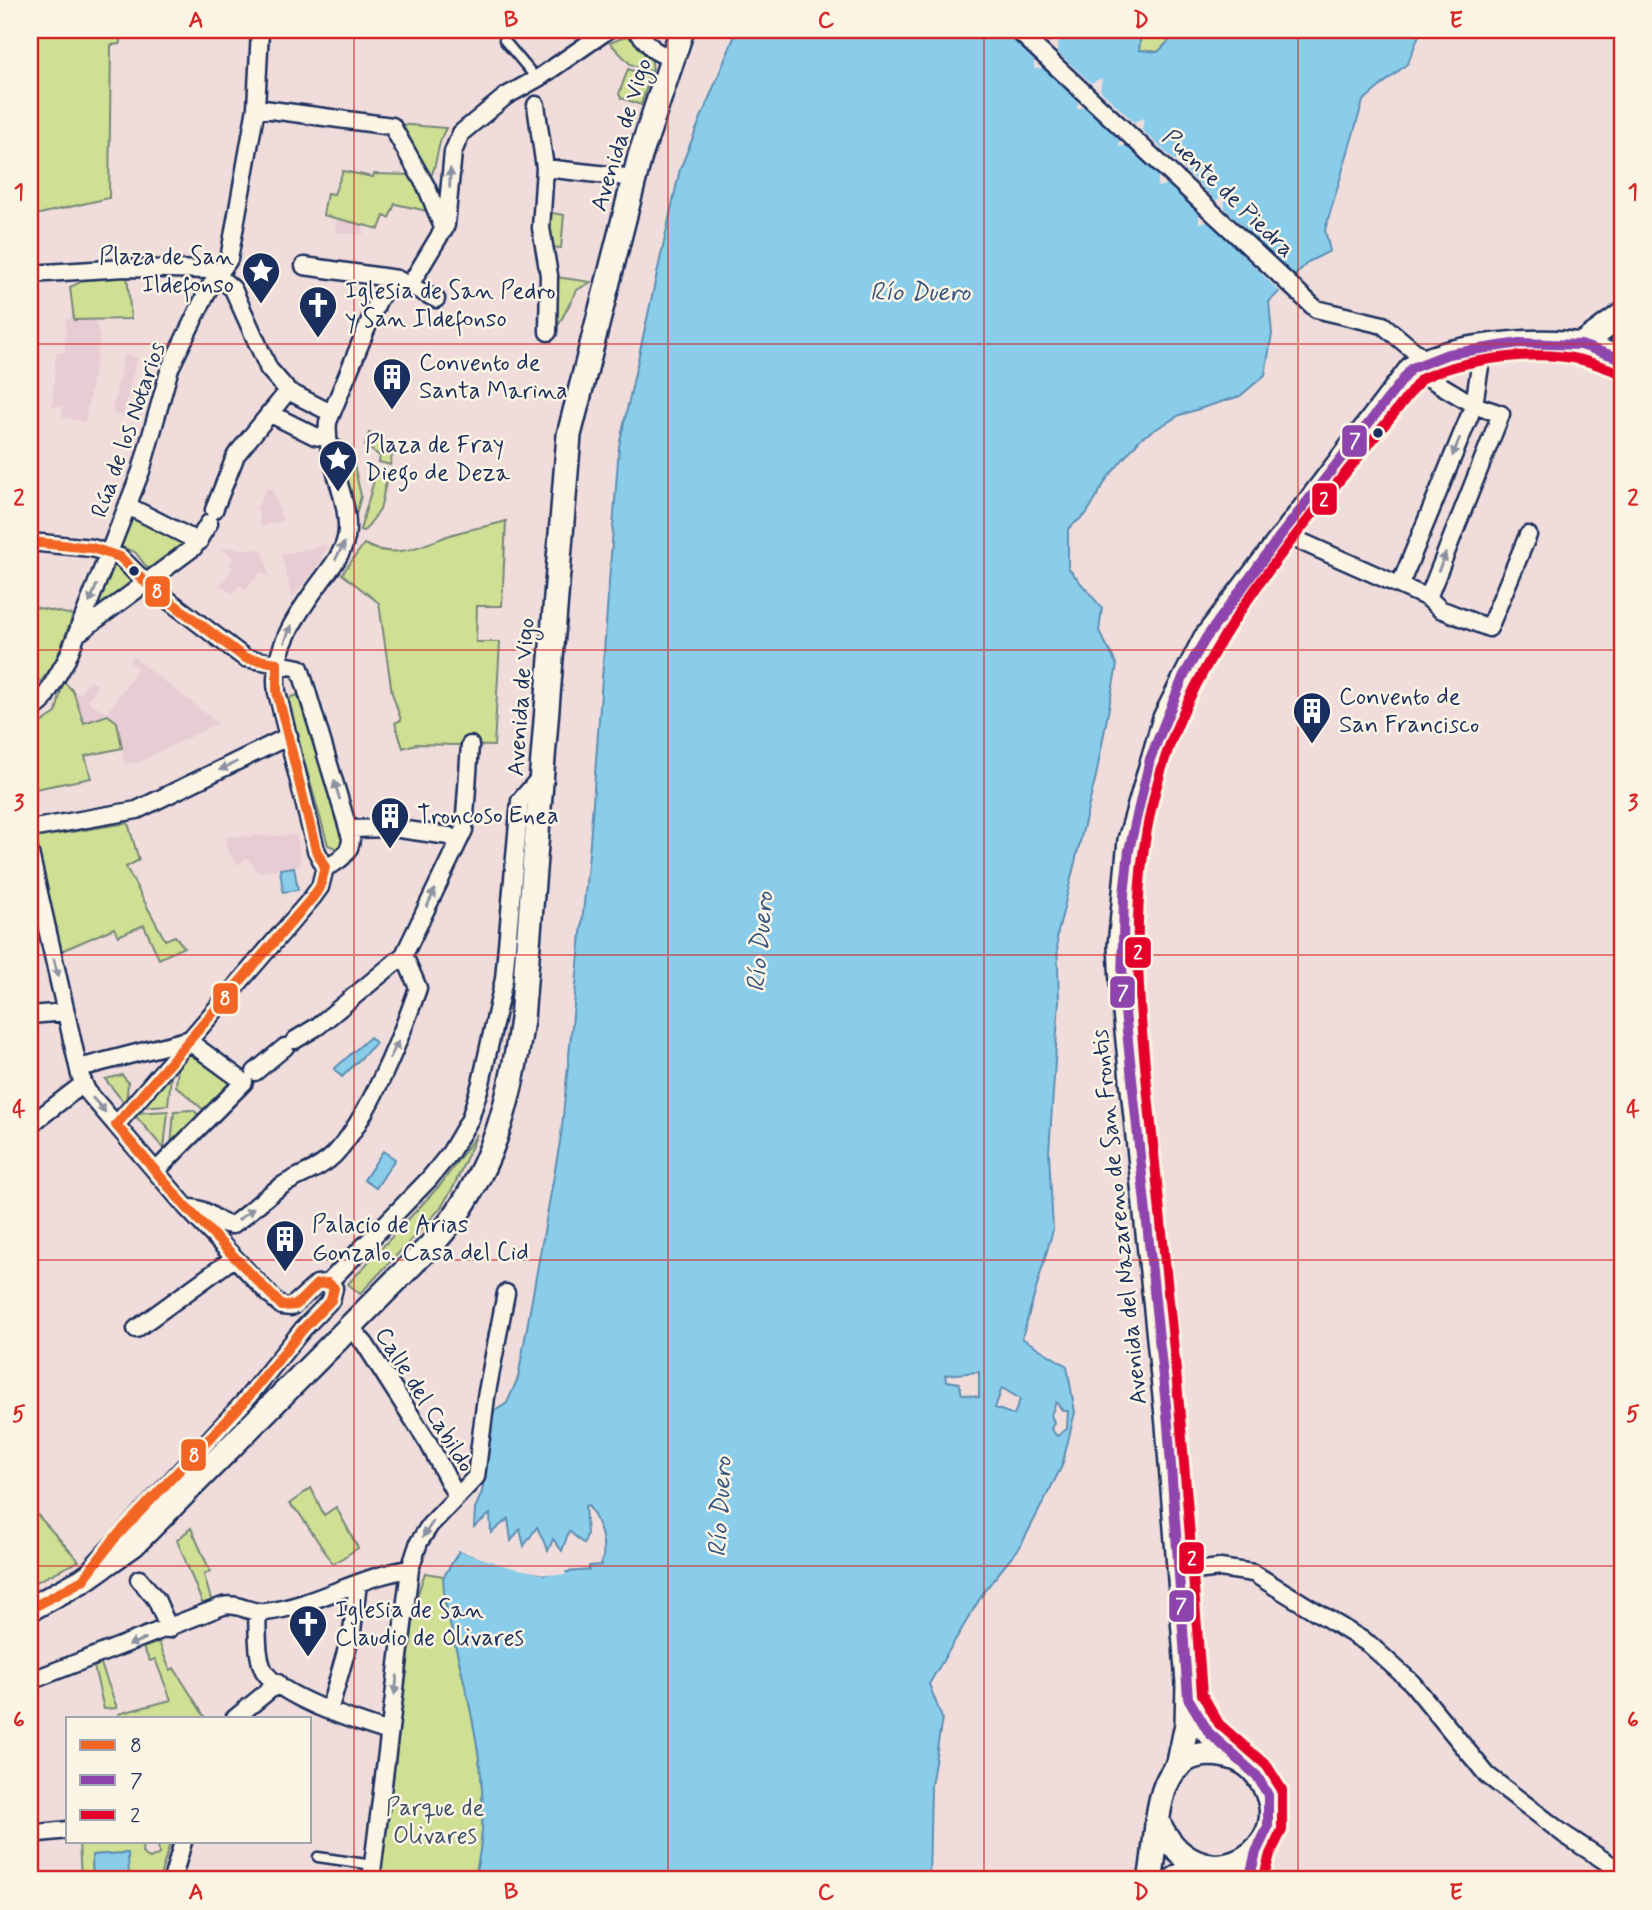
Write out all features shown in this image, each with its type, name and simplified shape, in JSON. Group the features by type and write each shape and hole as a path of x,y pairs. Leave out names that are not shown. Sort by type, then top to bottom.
{"main road":[{"name":"Avenida de Vigo","path":"30,1608 83,1580 130,1568 201,1479 451,1223 472,1194 497,1137 512,1084 522,1020 567,448 634,178 682,30"},
{"path":"1581,345 1622,315"},
{"path":"1414,358 1508,344 1581,345 1622,359"},
{"name":"Avenida del Nazareno de San Frontis","path":"1178,1767 1187,1724 1188,1698 1168,1425 1120,946 1130,840 1165,718 1205,639 1414,358"},
{"name":"Avenida del Nazareno de San Frontis","path":"1188,1698 1204,1728 1235,1757"},
{"path":"1150,1880 1157,1853 1158,1801 1165,1782 1178,1767 1205,1755 1235,1757 1246,1763 1263,1780 1271,1804 1269,1828 1256,1849 1249,1880"},
{"path":"1157,1820 1166,1840 1179,1855 1222,1880"},
{"path":"1174,1880 1201,1866 1232,1865 1256,1849"}],"street":[{"name":"Rúa de los Notarios","path":"30,712 41,702 62,668 77,636 141,471 170,368 208,290 232,250 256,108 260,30"},
{"path":"410,285 444,230 449,211 451,161 458,136 501,100 535,93 608,30"},
{"path":"636,30 654,50 671,60"},
{"name":"Puente de Piedra","path":"1017,30 1316,309 1383,325 1414,358 1474,405 1501,414 1468,499"},
{"path":"535,93 545,168 541,228 549,275 548,332"},
{"path":"256,108 392,125 427,188 444,230"},
{"path":"545,168 634,178"},
{"path":"304,266 390,278 436,299"},
{"path":"30,274 129,268 207,269 219,275 233,289 268,368 288,391 331,413"},
{"path":"323,874 275,682 277,663 302,607 329,570 346,538 346,521 328,438 331,413 390,278"},
{"path":"1400,585 1474,405 1483,347"},
{"path":"77,636 151,586 199,542 236,455 288,391"},
{"path":"266,418 328,438"},
{"path":"1428,597 1468,499 1440,487"},
{"path":"128,506 199,542"},
{"path":"1284,534 1428,597 1440,608 1489,628 1528,535"},
{"path":"30,542 92,548 110,553 128,562 151,586 246,658 296,665 302,672 348,829 350,847 338,862 323,874 303,909 188,1038 116,1125"},
{"path":"30,828 137,810 289,736"},
{"path":"157,1170 249,1078 404,956 457,848 457,841 465,826 470,745"},
{"path":"30,853 65,1005 85,1072 116,1125 157,1170 187,1209 273,1298 291,1307 317,1284 328,1283 429,1179 450,1153 470,1118 481,1083 504,979 520,801 543,774"},
{"path":"348,829 392,828 452,837 457,841"},
{"path":"187,1209 204,1209 223,1224 232,1224 282,1185 315,1170 337,1152 370,1097 404,1029 418,988 418,980 404,956"},
{"path":"30,1015 65,1005"},
{"path":"30,1125 85,1072 188,1038"},
{"path":"188,1038 249,1078"},
{"path":"136,1329 233,1258"},
{"path":"83,1580 114,1539 243,1403 303,1329 331,1300 334,1288 328,1283"},
{"path":"372,1872 410,1569 424,1534 475,1478 486,1397 506,1293"},
{"name":"Calle del Cabildo","path":"350,1327 365,1344 424,1437 457,1497"},
{"path":"130,1568 156,1600 169,1629"},
{"path":"1179,1573 1220,1568 1253,1573 1369,1644 1412,1683 1487,1775 1566,1835 1622,1872"},
{"path":"30,1681 223,1606 237,1605 257,1612 267,1612 358,1584 375,1576 410,1569"},
{"path":"328,1711 352,1631 358,1584"},
{"path":"257,1612 262,1667 278,1683 328,1711 389,1732"},
{"path":"236,1717 278,1683"},
{"path":"30,1834 66,1830"},
{"path":"172,1880 183,1843"}],"lane":[{"path":"504,40 531,72 535,93"},
{"path":"318,1857 372,1872"}],"shaded area":[{"path":"337,218 364,225 363,235 335,232"},
{"path":"74,317 74,320 89,318 96,322 100,339 85,422 62,417 63,407 52,406 56,352 65,352 66,319"},
{"path":"124,355 137,357 123,416 112,413"},
{"path":"267,488 272,490 283,521 260,527 259,511 256,510"},
{"path":"328,545 317,567 292,598 281,554"},
{"path":"220,547 263,550 270,578 261,572 246,590 239,585 232,594 220,585 233,568 229,564 234,558"},
{"path":"133,657 218,723 139,762 125,764 117,722 108,715 84,723 73,691 79,695 90,680 98,685 88,701 107,713 138,668 129,662"},
{"path":"297,835 301,866 258,872 247,858 238,865 226,848 226,837"}],"green space":[{"path":"30,30 119,30 120,44 111,45 109,198 35,215 30,203"},
{"path":"1141,30 1180,30 1158,52 1139,50"},
{"path":"626,36 646,49 652,72 630,64 610,43"},
{"path":"628,69 650,77 641,105 621,98 619,94"},
{"path":"398,124 446,128 428,182"},
{"path":"343,171 373,177 374,174 414,175 432,212 395,204 389,218 384,216 379,229 323,215 327,193 334,194"},
{"path":"546,212 564,215 561,248 549,247"},
{"path":"127,274 131,319 74,320 70,287 91,277"},
{"path":"556,277 591,282 577,290 559,324 555,323"},
{"path":"369,433 394,446 390,465 379,462 380,456 365,446"},
{"path":"337,438 350,447 361,496 354,522"},
{"path":"377,470 388,473 380,510 364,531 360,530"},
{"path":"133,515 180,539 183,546 150,571 135,552 121,547"},
{"path":"506,521 502,606 477,606 476,642 500,642 494,746 416,744 403,748 395,723 401,720 392,693 379,603 342,574 364,544 385,551 406,550"},
{"path":"113,565 120,567 132,584 96,609"},
{"path":"30,606 73,615 55,663 41,681 33,682 30,670"},
{"path":"63,681 73,691 84,723 108,715 117,722 122,748 85,756 91,778 30,790 30,730 56,713"},
{"path":"298,695 344,840 338,849 328,845 288,704 291,697"},
{"path":"128,823 139,860 126,867 165,940 175,936 184,947 159,959 144,925 118,936 114,928 59,952 33,838"},
{"path":"188,1047 236,1082 206,1112 176,1086 179,1058"},
{"path":"172,1066 168,1105 137,1107"},
{"path":"122,1075 128,1082 126,1105 105,1079"},
{"path":"193,1110 201,1117 171,1148 174,1111"},
{"path":"168,1111 164,1149 133,1113"},
{"path":"477,1134 454,1186 440,1209 360,1294 348,1284 441,1184"},
{"path":"311,1488 324,1515 336,1507 358,1548 333,1564 299,1513 289,1504"},
{"path":"34,1511 79,1561 30,1585 30,1514"},
{"path":"191,1528 210,1571 204,1575 212,1603 204,1607 177,1540"},
{"name":"Parque de Olivares","path":"425,1573 444,1576 445,1602 476,1741 483,1811 481,1846 474,1880 380,1880 416,1599"},
{"path":"159,1642 170,1670 174,1668 205,1717 118,1717 118,1714 171,1700 155,1659 150,1661 143,1648"},
{"path":"101,1664 117,1708 104,1709 94,1667"},
{"path":"79,1843 143,1843 142,1853 150,1859 159,1854 158,1843 170,1843 159,1880 129,1880 127,1853 92,1855 93,1880 81,1880"}],"water":[{"name":"Río Duero","path":"737,30 1141,30 1139,50 1158,52 1180,30 1421,30 1408,63 1363,101 1325,230 1330,251 1308,262 1269,302 1272,334 1265,375 1240,396 1180,415 1141,438 1108,477 1087,513 1068,529 1068,568 1102,608 1099,631 1117,665 1096,776 1057,936 1059,1001 1049,1153 1053,1230 1022,1338 1067,1366 1075,1412 1062,1466 1020,1547 985,1590 929,1684 942,1718 931,1786 929,1880 474,1880 481,1846 481,1776 470,1706 445,1602 443,1578 459,1551 544,1574 589,1570 589,1566 601,1565 603,1557 601,1534 588,1505 585,1506 587,1534 584,1544 569,1531 562,1551 553,1539 548,1551 537,1527 524,1546 520,1529 511,1541 508,1519 491,1533 490,1514 474,1527 475,1509 482,1492 493,1412 507,1403 518,1378 561,1136 590,843 619,446 680,169","holes":["979,1372 979,1397 962,1394 959,1383 947,1381 945,1375","1002,1388 1020,1399 1014,1415 995,1408","1056,1402 1063,1411 1068,1411 1067,1429 1057,1436 1051,1429 1054,1422 1051,1415"]},
{"path":"294,867 298,890 283,892 280,869"},
{"path":"370,1037 376,1043 342,1077 334,1069"},
{"path":"383,1151 395,1159 376,1188 364,1180"},
{"path":"128,1853 129,1880 93,1880 92,1855"}],"pier":[{"path":"1001,30 1033,30 1048,43 1059,40 1057,52 1091,83 1102,78 1100,90 1134,122 1144,118 1142,130 1175,161 1183,158 1183,168 1215,200 1224,196 1225,209 1297,278 1282,294 1210,222 1199,223 1199,212 1169,184 1157,187 1159,174 1129,145 1119,147 1120,137 1087,106 1077,109 1078,98 1046,68 1034,69 1034,59"},
{"path":"460,1547 544,1571 565,1571 566,1575 509,1567 459,1551"}],"transit line":[{"name":"7","path":"1249,1880 1256,1852 1268,1827 1268,1795 1257,1776 1209,1733 1188,1698 1168,1425 1122,983 1124,895 1129,850 1150,759 1184,675 1206,638 1280,536 1412,368 1448,354 1519,343 1581,345 1622,359"},
{"name":"2","path":"1263,1880 1270,1854 1282,1830 1282,1790 1267,1766 1219,1724 1202,1694 1179,1399 1140,1006 1138,909 1150,813 1163,765 1181,717 1203,671 1230,627 1290,542 1421,379 1478,361 1522,356 1564,357 1618,372"},
{"name":"8","path":"30,542 92,548 120,557 147,584 245,658 277,663"},
{"name":"8","path":"277,663 277,692 316,850 325,867"},
{"name":"8","path":"116,1125 312,898 320,887 325,867"},
{"name":"8","path":"116,1125 187,1208 282,1306 296,1305 317,1284 328,1283"},
{"name":"8","path":"30,1609 83,1580 114,1539 243,1403 303,1329 331,1300 334,1288 328,1283"}],"place":[{"name":"Plaza de San Ildefonso","path":"261,305"},
{"name":"Iglesia de San Pedro y San Ildefonso","path":"318,339"},
{"name":"Convento de Santa Marina","path":"392,411"},
{"name":"Plaza de Fray Diego de Deza","path":"338,493"},
{"name":"Convento de San Francisco","path":"1312,745"},
{"name":"Troncoso Enea","path":"390,850"},
{"name":"Palacio de Arias Gonzalo. Casa del Cid","path":"285,1273"},
{"name":"Iglesia de San Claudio de Olivares","path":"308,1658"}]}
